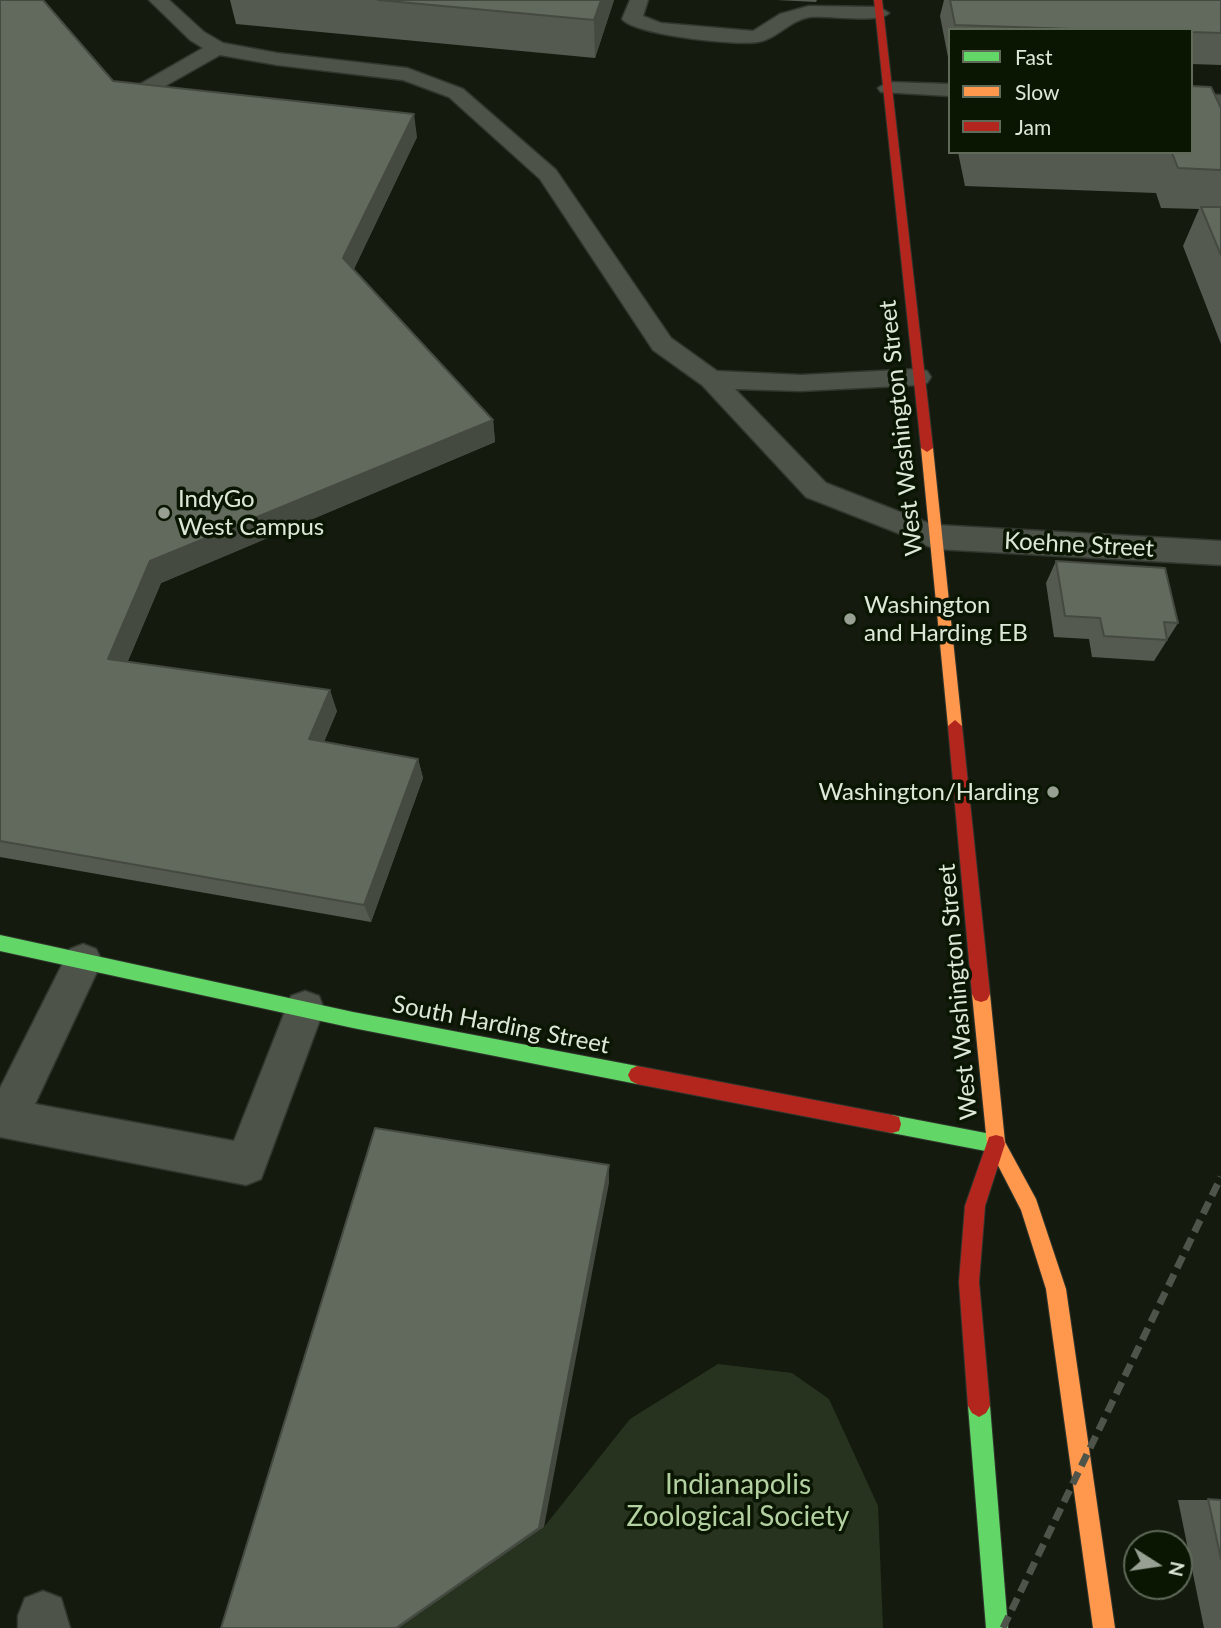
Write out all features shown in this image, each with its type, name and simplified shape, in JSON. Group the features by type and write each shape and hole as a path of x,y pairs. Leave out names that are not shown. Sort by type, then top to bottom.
{"main road":[{"name":"West Washington Street","path":"879,7 936,537 996,1144 1029,1206 1056,1289 1104,1628"},
{"name":"South Harding Street","path":"0,943 305,1009 996,1144"},
{"name":"West Washington Street","path":"996,1144 975,1206 970,1282 997,1628"}],"street":[{"name":"Koehne Street","path":"936,537 1221,553"}],"lane":[{"path":"158,0 197,36 216,48 277,59 407,74 456,93 548,175 662,344 711,379 816,490 936,537"},
{"path":"639,0 632,19 658,29 755,37 770,33 785,19 808,10 879,7"},
{"path":"121,103 216,48"},
{"path":"888,88 948,90"},
{"path":"1193,100 1221,101"},
{"path":"711,379 801,383 918,377"},
{"path":"83,961 6,1119 246,1164 305,1009"}],"green space":[{"name":"Indianapolis Zoological Society","path":"718,1364 792,1373 829,1399 878,1506 883,1628 399,1628 544,1527 630,1419"}],"building":[{"name":"IndyGo West Campus","path":"0,0 43,0 113,81 414,114 343,258 493,420 150,561 108,659 330,690 309,739 418,759 364,905 0,841"},
{"path":"378,0 601,0 594,20"},
{"path":"950,0 1221,0 1221,33 1193,32 1193,28 955,25"},
{"path":"1193,86 1211,87 1221,108 1221,170 1178,168 1172,154 1193,154"},
{"path":"1201,207 1221,207 1221,255"},
{"path":"1056,561 1165,568 1178,623 1164,622 1167,640 1104,636 1100,618 1065,616"},
{"path":"375,1128 609,1165 539,1528 396,1628 221,1628"},
{"path":"1208,1499 1221,1500 1221,1559"}],"railway":[{"path":"1003,1628 1221,1177"}],"traffic: fast":[{"path":"0,943 353,1020 637,1075"},
{"path":"892,1124 996,1144"},
{"path":"979,1406 997,1628"}],"traffic: slow":[{"path":"927,448 955,726"},
{"path":"981,994 996,1144 1029,1206 1056,1289 1104,1628"}],"traffic: jam":[{"path":"878,0 927,448"},
{"path":"955,726 981,994"},
{"path":"637,1075 892,1124"},
{"path":"979,1406 969,1282 975,1206 996,1144"}],"place":[{"name":"IndyGo West Campus","path":"164,513"},
{"name":"Washington and Harding EB","path":"850,619"},
{"name":"Washington/Harding","path":"1053,792"}]}
